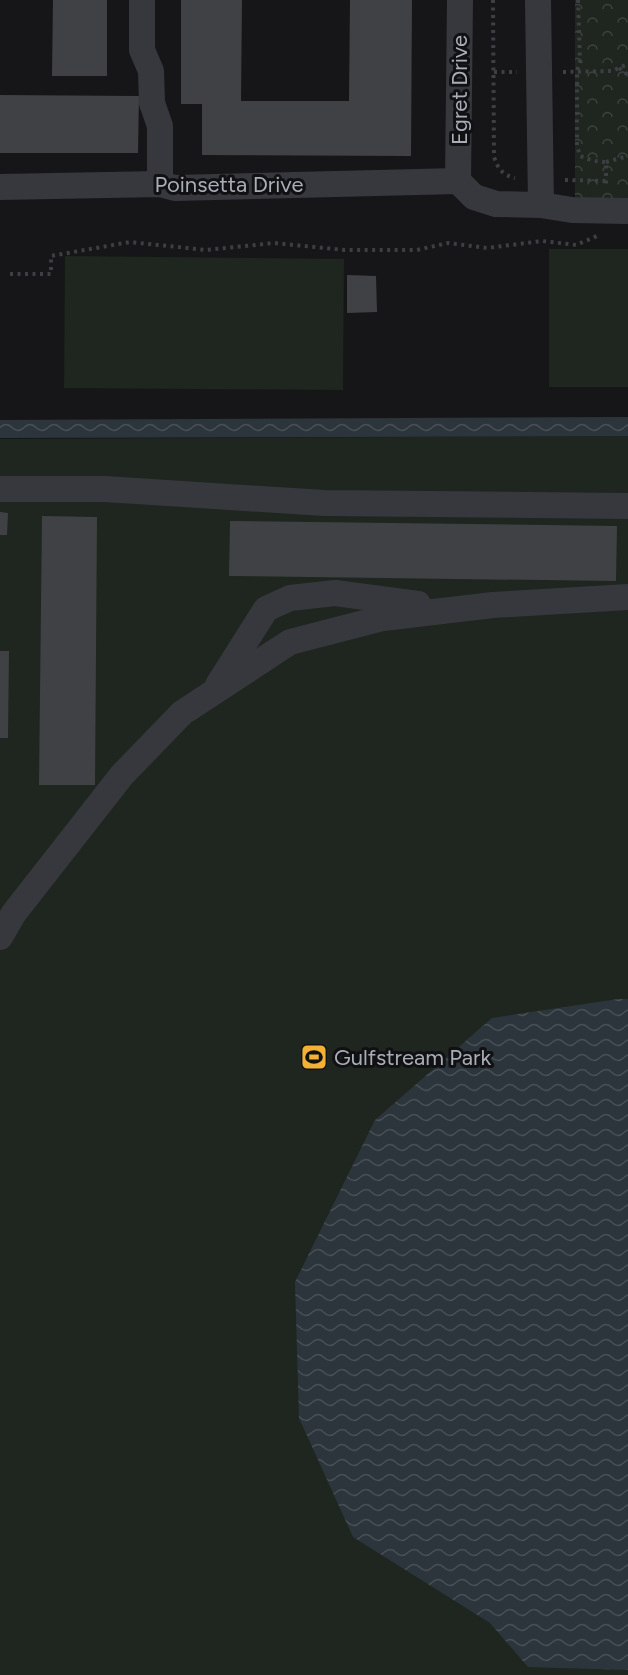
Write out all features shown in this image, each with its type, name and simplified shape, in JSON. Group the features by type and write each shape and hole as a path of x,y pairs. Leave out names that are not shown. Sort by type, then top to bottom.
{"street":[{"path":"142,0 142,50 151,71 152,103 160,126 160,184"},
{"name":"Egret Drive","path":"458,181 460,0"},
{"path":"538,0 541,205"},
{"path":"458,181 474,197 496,204 617,211"},
{"name":"Poinsetta Drive","path":"0,188 160,184 175,188 458,181"},
{"path":"0,489 105,489 324,503 628,506"},
{"path":"213,693 266,609 290,598 335,593 458,609"},
{"path":"1,934 14,913 122,775 182,713 290,642 383,618 493,605 628,597"}],"path":[{"path":"578,0 580,61 577,71 576,146 580,156 592,161 606,162 628,156"},
{"path":"618,68 628,75"},
{"path":"9,274 51,274 51,256 130,242 206,250 274,243 354,250 417,250 448,243 487,248 542,241 576,245 598,236 617,211 606,162"}],"green space":[{"path":"575,0 628,0 628,199 575,199"},
{"path":"549,249 628,249 628,387 549,387"},
{"path":"65,256 344,259 343,390 64,388"},
{"name":"Gulfstream Park","path":"628,436 628,1675 0,1675 0,439"}],"water":[{"path":"628,417 628,436 0,438 0,420"},
{"path":"628,999 628,1670 528,1667 490,1623 353,1537 299,1418 295,1282 375,1120 492,1018"}],"building":[{"path":"53,0 107,0 107,76 52,76"},
{"path":"181,0 242,0 241,101 349,101 350,0 412,0 411,156 202,155 202,104 181,104"},
{"path":"0,95 139,96 138,153 0,153"},
{"path":"347,275 376,276 377,312 347,313"},
{"path":"0,512 8,513 7,535 0,535"},
{"path":"42,516 97,517 95,785 39,785"},
{"path":"230,521 617,526 616,581 229,576"},
{"path":"0,651 9,651 8,738 0,738"}],"place":[{"name":"Gulfstream Park","path":"314,1057"}]}
